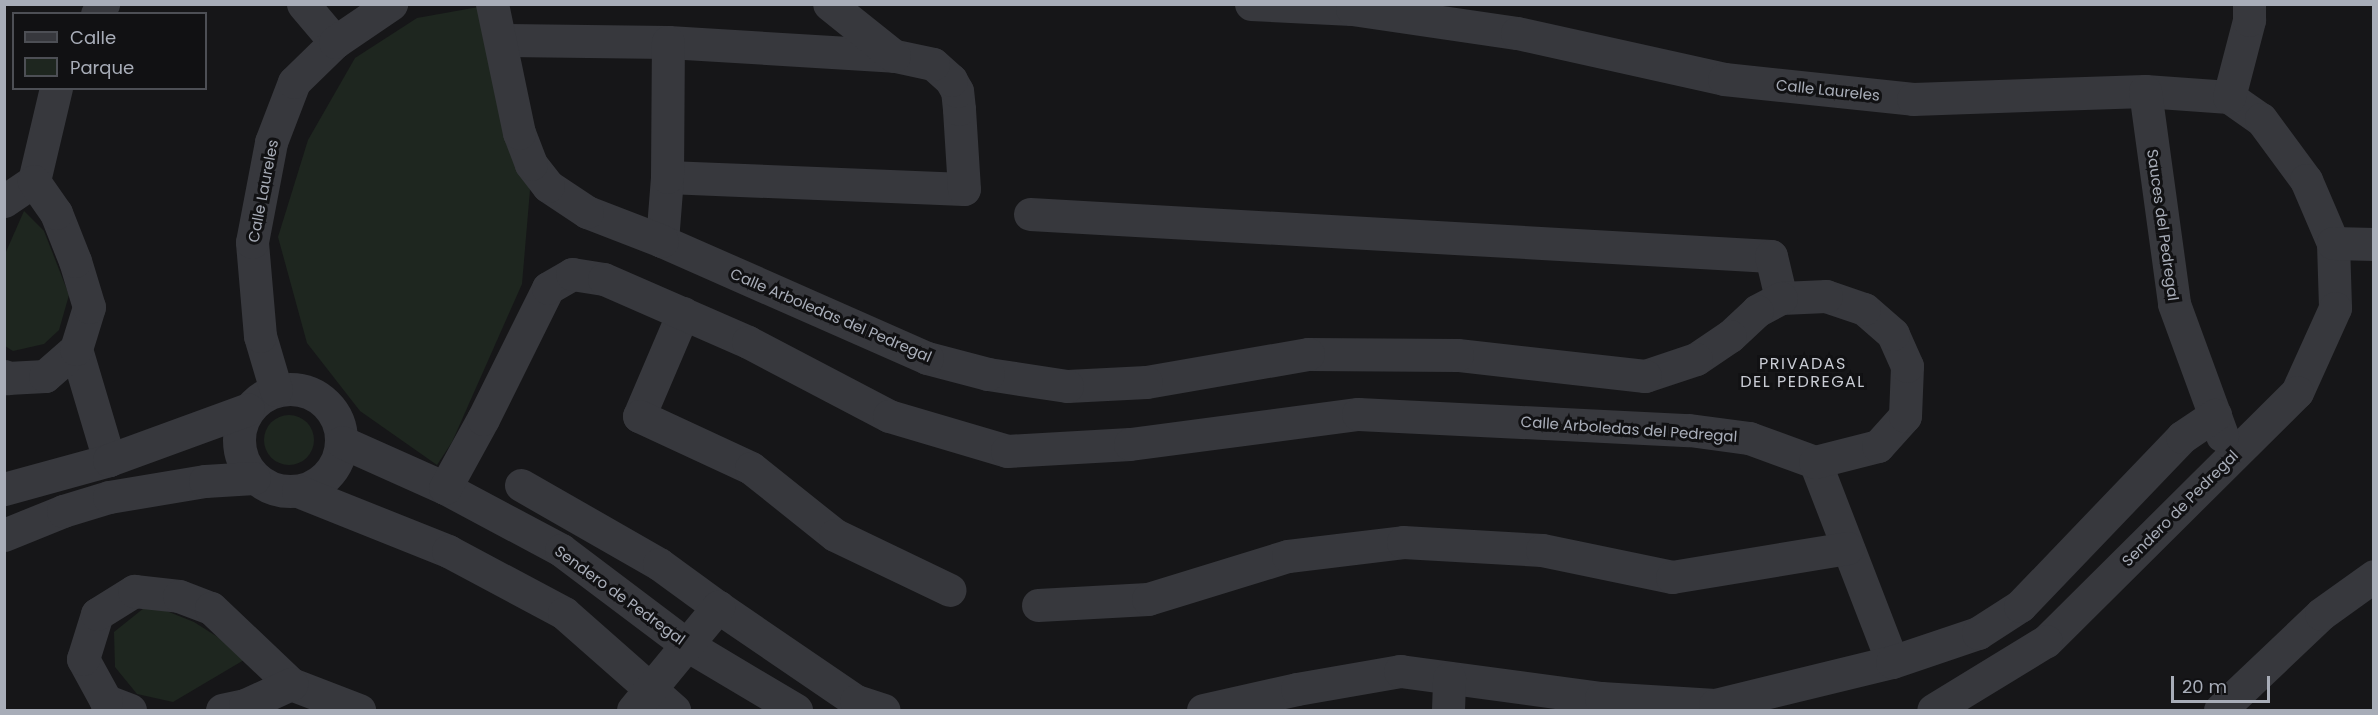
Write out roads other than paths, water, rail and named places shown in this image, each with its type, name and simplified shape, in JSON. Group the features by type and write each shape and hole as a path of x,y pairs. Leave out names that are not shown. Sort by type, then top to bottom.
{"street":[{"name":"Calle Laureles","path":"276,390 260,336 252,242 271,142 294,82 335,42 391,4"},
{"name":"Calle Arboledas del Pedregal","path":"445,488 483,419 548,288 572,274 604,279 748,342 889,416 1006,451 1130,444 1358,414 1689,430 1749,438 1815,462 1878,446 1905,416 1907,366 1893,334 1864,309 1826,296 1781,298 1757,311 1730,336 1696,359 1645,376 1457,355 1308,354 1146,382 1067,386 988,374 927,358 662,241 587,212 548,186 531,164 519,133 492,4"},
{"path":"829,4 894,56"},
{"name":"Calle Laureles","path":"1251,4 1375,12 1517,33 1724,79 1913,99 2145,91 2229,97"},
{"path":"2249,4 2249,20 2229,97 2261,119 2306,180 2333,243 2373,244"},
{"path":"313,7 335,42"},
{"path":"501,40 668,42 894,56 933,64 951,80 957,91 964,189 667,177"},
{"path":"662,241 667,177 668,42"},
{"path":"4,201 34,181 56,90"},
{"name":"Sauces del Pedregal","path":"2145,91 2174,304 2231,458"},
{"path":"4,376 7,378 45,376 76,348 88,307 75,261 56,213 34,181"},
{"path":"1030,214 1771,256 1781,298"},
{"name":"Sendero de Pedregal","path":"1935,710 2046,641 2297,392 2335,308 2333,243"},
{"path":"683,313 639,416 751,468 835,535 950,590"},
{"path":"76,348 109,460"},
{"path":"4,489 109,460 248,408 276,390 300,389 322,399 337,418 342,442 336,465 320,482 298,491"},
{"path":"248,408 238,432 240,457 254,478 275,489 298,491 448,551 564,613 652,704 687,645 718,607"},
{"path":"1203,711 1297,700 1400,671 1601,704 1715,705 1792,699 1978,633 2020,606 2182,437 2215,415"},
{"name":"Sendero de Pedregal","path":"342,442 445,488 561,550 687,645 796,711"},
{"path":"1815,462 1892,662"},
{"path":"53,477 63,511"},
{"path":"4,535 63,511 157,487 254,478"},
{"path":"521,485 659,564 862,707"},
{"path":"561,550 582,519"},
{"path":"1038,605 1148,598 1287,556 1403,542 1542,550 1672,577 1848,548"},
{"path":"564,613 596,576"},
{"path":"2220,711 2321,614 2373,576"},
{"path":"130,711 106,701 83,659 97,614 134,591 179,597 211,608 291,684 359,711"},
{"path":"2020,606 2046,641"},
{"path":"1448,711 1449,678"},
{"path":"222,711 245,705 291,684"}],"district":[{"name":"PRIVADAS DEL PEDREGAL","path":"1803,373"}]}
